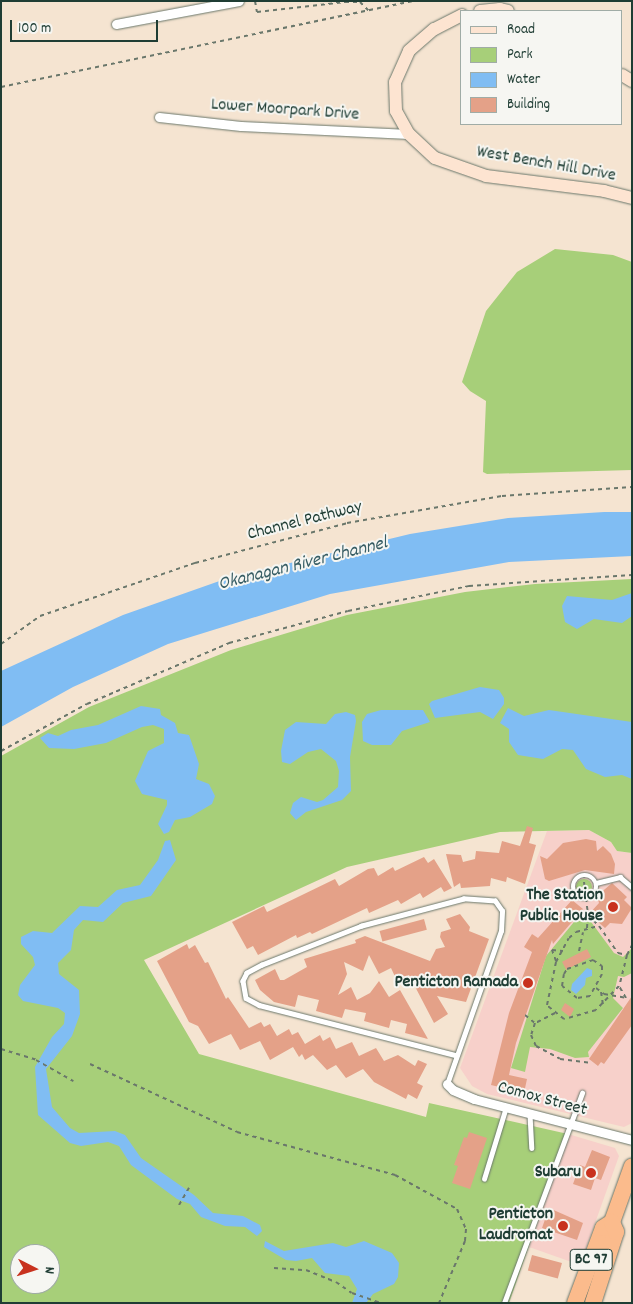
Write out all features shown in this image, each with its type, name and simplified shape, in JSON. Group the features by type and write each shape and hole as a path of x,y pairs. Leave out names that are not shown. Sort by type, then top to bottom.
{"highway":[{"name":"BC 97","path":"575,1303 603,1228 612,1222 632,1166"},
{"name":"BC 97","path":"593,1303 616,1232 612,1222"}],"street":[{"path":"116,24 239,1"},
{"path":"490,10 504,10"},
{"name":"West Bench Hill Drive","path":"460,16 434,29 409,51 395,82 396,111 409,134 435,158 486,176 632,198"},
{"name":"Lower Moorpark Drive","path":"159,117 241,126 409,134"},
{"name":"Comox Street","path":"448,1084 453,1090 474,1099 632,1140"}],"lane":[{"path":"583,874 592,877 596,883 596,891 587,898 578,896 573,888 577,877 583,874"},
{"path":"596,883 620,877 632,887"},
{"path":"448,1084 455,1055 501,931 502,911 491,899 433,905 362,926 262,965 247,973 243,981 244,995 254,1004 455,1055"},
{"path":"504,1303 568,1123 582,1093"},
{"path":"484,1179 506,1107"},
{"path":"530,1113 532,1148"}],"path":[{"path":"255,1 256,12 275,12 345,2 360,2 369,11"},
{"path":"1,87 413,1"},
{"name":"Channel Pathway","path":"1,644 40,616 195,563 347,522 502,496 632,487"},
{"path":"1,751 87,704 229,643 348,611 469,586 632,574"},
{"path":"583,874 587,898 587,928"},
{"path":"588,915 599,924 614,950 626,955"},
{"path":"599,924 569,938 556,962 547,1004 555,1013 569,1019 603,1005 619,986 626,955 632,945"},
{"path":"580,951 583,931"},
{"path":"556,962 552,950 563,951"},
{"path":"594,960 602,966 602,974 596,988 590,996 577,998 562,986 567,968 594,960"},
{"path":"596,988 601,992 626,998 619,986"},
{"path":"601,992 603,1005"},
{"path":"536,1051 531,1034 535,1023 555,1013"},
{"path":"525,1015 535,1023"},
{"path":"536,1046 560,1059 592,1063"},
{"path":"1,1049 36,1060 73,1081"},
{"path":"90,1064 237,1132 395,1175 456,1209 466,1229 465,1241 439,1303"},
{"path":"179,1205 189,1188"},
{"path":"274,1268 306,1270 368,1299 381,1303"}],"shaded area":[{"path":"589,830 611,842 617,851 632,853 632,1123 624,1127 487,1094 472,1086 460,1068 547,831"},
{"path":"568,1134 615,1148 619,1156 580,1265 529,1247"}],"green space":[{"path":"555,249 613,255 632,262 632,470 487,474 483,472 486,401 470,391 462,382 486,311 517,272"},
{"path":"632,579 632,853 617,851 611,842 589,830 500,832 347,867 144,960 199,1054 426,1117 429,1103 568,1134 509,1303 1,1303 1,756 89,707 231,650 347,615 465,592 535,584"},
{"path":"584,879 592,887 584,895 576,887"},
{"path":"583,911 614,953 623,957 632,948 632,973 624,977 618,976 613,998 623,1008 588,1052 589,1057 575,1058 550,1049 530,1047 525,1072 511,1068 546,956"}],"water":[{"name":"Okanagan River Channel","path":"632,512 632,556 509,562 330,594 168,644 73,687 1,727 1,671 123,615 228,578 410,534 508,518"},
{"path":"632,593 632,616 622,623 594,619 577,629 565,622 562,606 567,596 612,600"},
{"path":"480,687 499,690 504,698 504,704 493,719 480,712 435,718 429,704 432,701"},
{"path":"141,706 160,709 161,715 175,723 178,733 189,735 199,764 196,779 209,784 215,796 212,804 190,817 175,820 169,832 164,834 158,824 167,805 167,800 142,794 135,781 148,751 164,743 164,729 153,725 142,727 106,743 74,749 49,748 40,738 48,733 58,736 71,730 98,725"},
{"path":"508,708 524,716 549,710 632,722 632,779 622,775 605,777 586,769 573,750 562,749 543,759 518,755 509,742 509,729 500,723"},
{"path":"381,710 423,710 430,722 402,731 391,745 372,745 363,741 362,722 367,714"},
{"path":"346,712 355,715 356,721 350,757 351,791 342,800 306,812 296,820 290,813 293,803 301,797 317,802 323,800 338,787 339,771 336,761 321,749 308,752 290,764 282,762 281,751 285,730 296,722 326,724 335,714"},
{"path":"170,840 176,860 151,896 123,903 103,922 83,920 74,930 71,950 58,963 59,974 79,990 80,1014 72,1036 46,1069 52,1107 70,1128 79,1133 115,1131 125,1135 141,1158 194,1195 213,1213 243,1216 260,1225 262,1231 257,1236 245,1227 225,1226 201,1217 190,1204 177,1199 131,1165 119,1146 108,1142 81,1146 70,1143 38,1115 35,1067 52,1037 64,1024 65,1013 58,1008 23,1001 18,995 20,985 35,965 33,957 21,944 21,937 33,931 52,933 80,906 98,907 117,890 140,885 158,860 165,841"},
{"path":"587,968 592,970 592,976 586,978 585,985 576,994 571,990 572,984"},
{"path":"265,1241 284,1251 333,1243 346,1247 364,1241 392,1253 399,1263 398,1277 394,1284 373,1294 366,1303 352,1303 357,1289 349,1276 325,1273 312,1258 296,1261 286,1260 264,1247"}],"building":[{"path":"527,826 533,828 529,843 536,845 525,884 507,877 506,882 491,878 490,886 461,888 460,883 454,887 446,854 461,855 463,862 475,859 476,851 499,853 502,841 520,846"},
{"path":"586,839 596,841 597,851 603,846 611,854 615,864 614,874 585,870 549,881 545,879 540,856 547,859 563,843"},
{"path":"424,857 428,863 434,859 452,888 444,892 441,887 423,898 420,893 401,904 398,900 369,913 367,908 312,934 310,932 297,938 296,935 258,955 253,946 247,949 232,922 264,906 267,912 335,879 339,886 368,869 374,868 378,876 393,867 395,871"},
{"name":"The Station Public House","path":"612,883 627,897 624,900 632,908 622,924 610,923 605,928 589,914 599,903 597,896"},
{"name":"Penticton Ramada","path":"572,900 583,909 553,944 552,940 516,1043 509,1075 527,1079 524,1093 491,1085 509,1013 532,952 524,947 532,934 538,938"},
{"path":"460,914 470,927 469,931 489,939 466,1002 437,996 448,1014 434,1023 409,975 397,981 391,968 379,974 369,955 363,971 344,962 347,974 338,995 351,987 357,1000 370,993 379,981 389,997 400,990 428,1039 405,1033 407,1024 391,1020 389,1028 364,1021 366,1013 345,1009 342,1018 316,1011 319,1000 298,995 295,1007 274,1002 260,990 255,980 275,969 280,980 284,980 307,967 304,959 356,943 355,940 365,936 430,961 436,949 445,947 440,937 441,932 451,929 446,919"},
{"path":"424,919 427,930 382,942 380,931"},
{"path":"187,944 189,949 195,945 205,963 208,962 226,999 228,997 249,1028 261,1022 264,1027 270,1024 277,1036 289,1029 292,1035 298,1032 305,1044 320,1035 323,1041 330,1037 336,1049 352,1042 359,1056 376,1048 384,1061 398,1055 415,1066 418,1060 427,1064 417,1083 423,1086 417,1099 408,1094 406,1099 374,1082 363,1069 346,1078 336,1065 327,1070 313,1055 305,1060 302,1054 299,1057 293,1047 270,1060 260,1041 240,1050 231,1034 209,1044 198,1026 189,1022 157,961"},
{"path":"587,949 591,957 566,970 562,962"},
{"path":"632,996 632,1025 604,1064 601,1062 598,1066 589,1059"},
{"path":"565,1003 574,1009 570,1017 561,1010"},
{"path":"469,1132 487,1138 470,1189 452,1183 458,1166 454,1165 464,1137 467,1138"},
{"name":"Subaru","path":"592,1150 610,1157 601,1180 595,1178 591,1190 573,1184 580,1165 585,1167"},
{"name":"Penticton Laudromat","path":"549,1208 583,1223 577,1240 542,1228"},
{"path":"532,1255 562,1263 558,1278 528,1270"}],"place":[{"name":"The Station Public House","path":"613,907"},
{"name":"Penticton Ramada","path":"528,983"},
{"name":"Subaru","path":"591,1173"},
{"name":"Penticton Laudromat","path":"563,1226"}]}
